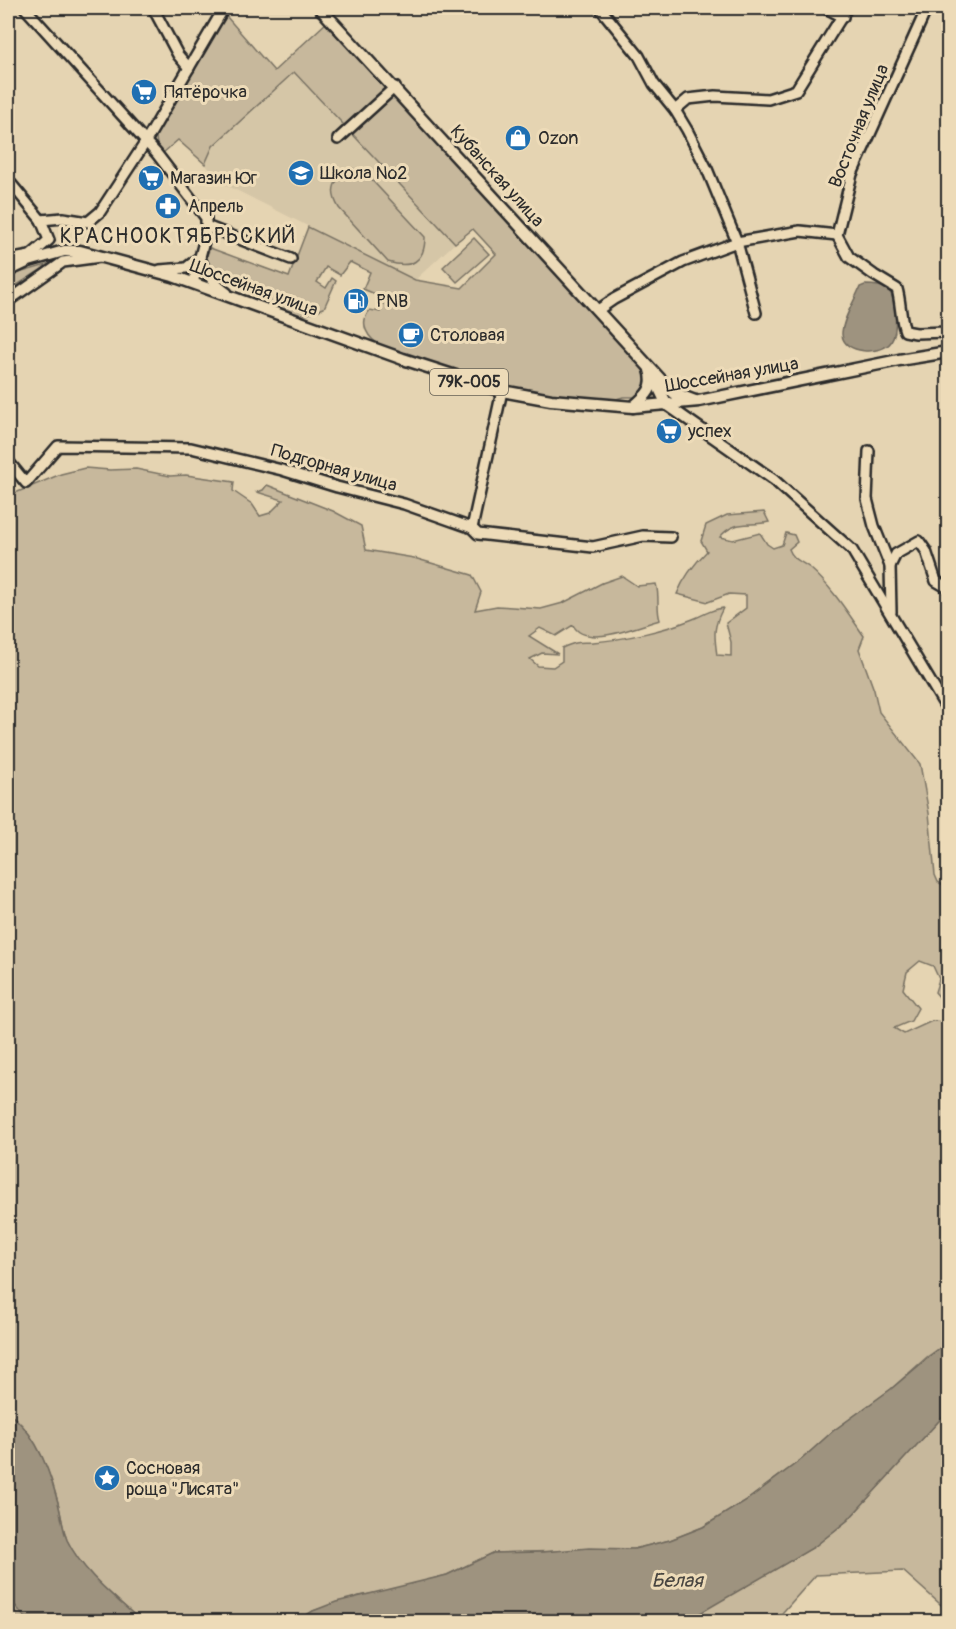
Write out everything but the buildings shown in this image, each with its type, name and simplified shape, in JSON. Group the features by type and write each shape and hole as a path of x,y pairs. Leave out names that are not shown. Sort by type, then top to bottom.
{"main road":[{"name":"Кубанская улица","path":"320,8 395,87 484,188 649,367"},
{"name":"Шоссейная улица","path":"8,271 29,261 64,251 80,251 102,256 149,268 403,359 502,391 551,400 633,407 699,402 898,360 948,352"},
{"path":"649,367 674,393 699,402"},
{"path":"649,367 667,405"},
{"path":"633,407 645,398 651,388 652,377 649,367"}],"street":[{"path":"25,8 157,154 206,218 193,283"},
{"path":"153,8 178,56 189,68"},
{"path":"41,220 63,218 88,222 100,212 146,143 224,8"},
{"path":"600,8 639,56 654,84 675,110 707,169 737,242 756,313"},
{"path":"675,110 688,99 715,96 768,99 796,90 845,12 826,8"},
{"name":"Восточная улица","path":"837,235 852,174 927,8"},
{"path":"338,139 395,87"},
{"path":"8,180 41,220 50,240 30,256 8,260"},
{"path":"206,226 291,259"},
{"path":"598,310 683,262 737,242 800,231 837,235 849,257 897,289 905,330 916,333 948,332"},
{"path":"8,301 63,262 102,256"},
{"path":"149,268 166,270 186,268 200,257"},
{"path":"200,257 212,281 232,297"},
{"path":"472,528 502,391"},
{"path":"667,405 774,480 852,550 948,711"},
{"name":"Подгорная улица","path":"8,461 26,483 58,446 191,448 282,470 404,504 472,528 478,534 593,547 643,536 671,537"},
{"path":"869,451 867,499 890,566 891,612"},
{"path":"890,566 896,554 919,541 926,551 936,581 948,588"}],"shaded area":[{"path":"226,16 274,71 327,22 645,369 649,379 640,397 623,397 610,401 546,395 478,378 382,346 366,331 365,321 370,310 380,312 385,298 363,289 370,272 350,262 340,275 326,267 317,282 326,288 332,278 336,281 324,308 300,316 290,315 269,307 259,301 243,284 213,274 208,268 207,261 210,248 289,277 308,227 415,280 462,288 496,254 473,229 455,243 294,72 213,146 205,164 178,140 163,153 157,145 155,130"},
{"name":"Школа №2","path":"293,71 455,243 415,280 220,182 205,164 213,146"},
{"path":"351,168 366,174 425,237 422,252 415,262 403,265 388,262 339,208 334,196 334,185 340,176"},
{"path":"474,238 489,254 457,282 443,267"},
{"path":"50,264 8,291 8,276"},
{"path":"85,468 136,469 170,476 186,475 234,482 233,491 252,504 260,516 270,513 283,500 257,492 263,490 267,485 333,511 361,526 366,550 414,558 472,575 481,592 475,610 497,606 541,609 563,603 602,583 622,576 637,586 656,584 660,620 601,636 580,632 573,625 556,636 540,628 529,636 558,654 542,653 530,659 538,666 553,667 562,661 562,648 571,644 644,634 723,608 715,631 717,655 731,656 731,642 726,623 746,608 746,595 729,594 708,602 677,594 690,571 707,551 701,541 706,525 727,515 764,512 769,522 737,526 720,537 733,540 760,533 767,544 773,548 782,545 786,533 794,535 797,542 789,549 793,556 825,583 864,636 859,649 874,690 879,712 920,764 929,813 935,875 938,882 948,888 948,899 945,906 948,908 948,997 940,998 935,992 939,979 933,966 920,961 907,972 903,989 918,1008 911,1021 894,1028 904,1034 932,1021 948,1022 947,1343 747,1500 703,1527 670,1540 634,1549 493,1553 447,1575 389,1591 359,1596 313,1611 297,1621 141,1621 100,1584 82,1563 67,1540 45,1463 33,1440 8,1413 8,496 61,474"},
{"path":"948,1411 948,1611 903,1571 816,1575 775,1621 683,1622 814,1547 848,1520"},
{"path":"8,1597 28,1621 8,1621"}],"water":[{"path":"865,285 887,289 895,307 895,331 891,342 872,351 849,346 842,334 849,310 860,287"},
{"name":"Белая","path":"948,1341 948,1411 848,1520 814,1547 690,1619 683,1622 297,1621 313,1611 336,1602 447,1575 493,1553 589,1548 634,1549 670,1540 703,1527 747,1500 802,1459 833,1431 891,1389"},
{"path":"8,1413 26,1429 45,1463 54,1487 65,1535 74,1552 100,1584 141,1621 28,1621 8,1597"}],"place":[{"name":"Пятёрочка","path":"144,92"},
{"name":"Ozon","path":"518,138"},
{"name":"Школа №2","path":"301,173"},
{"name":"Магазин Юг","path":"151,178"},
{"name":"Апрель","path":"168,206"},
{"name":"PNB","path":"356,301"},
{"name":"Столовая","path":"411,335"},
{"name":"успех","path":"669,431"},
{"name":"Сосновая роща \"Лисята\"","path":"107,1478"}],"district":[{"name":"КРАСНООКТЯБРЬСКИЙ","path":"178,236"}]}
